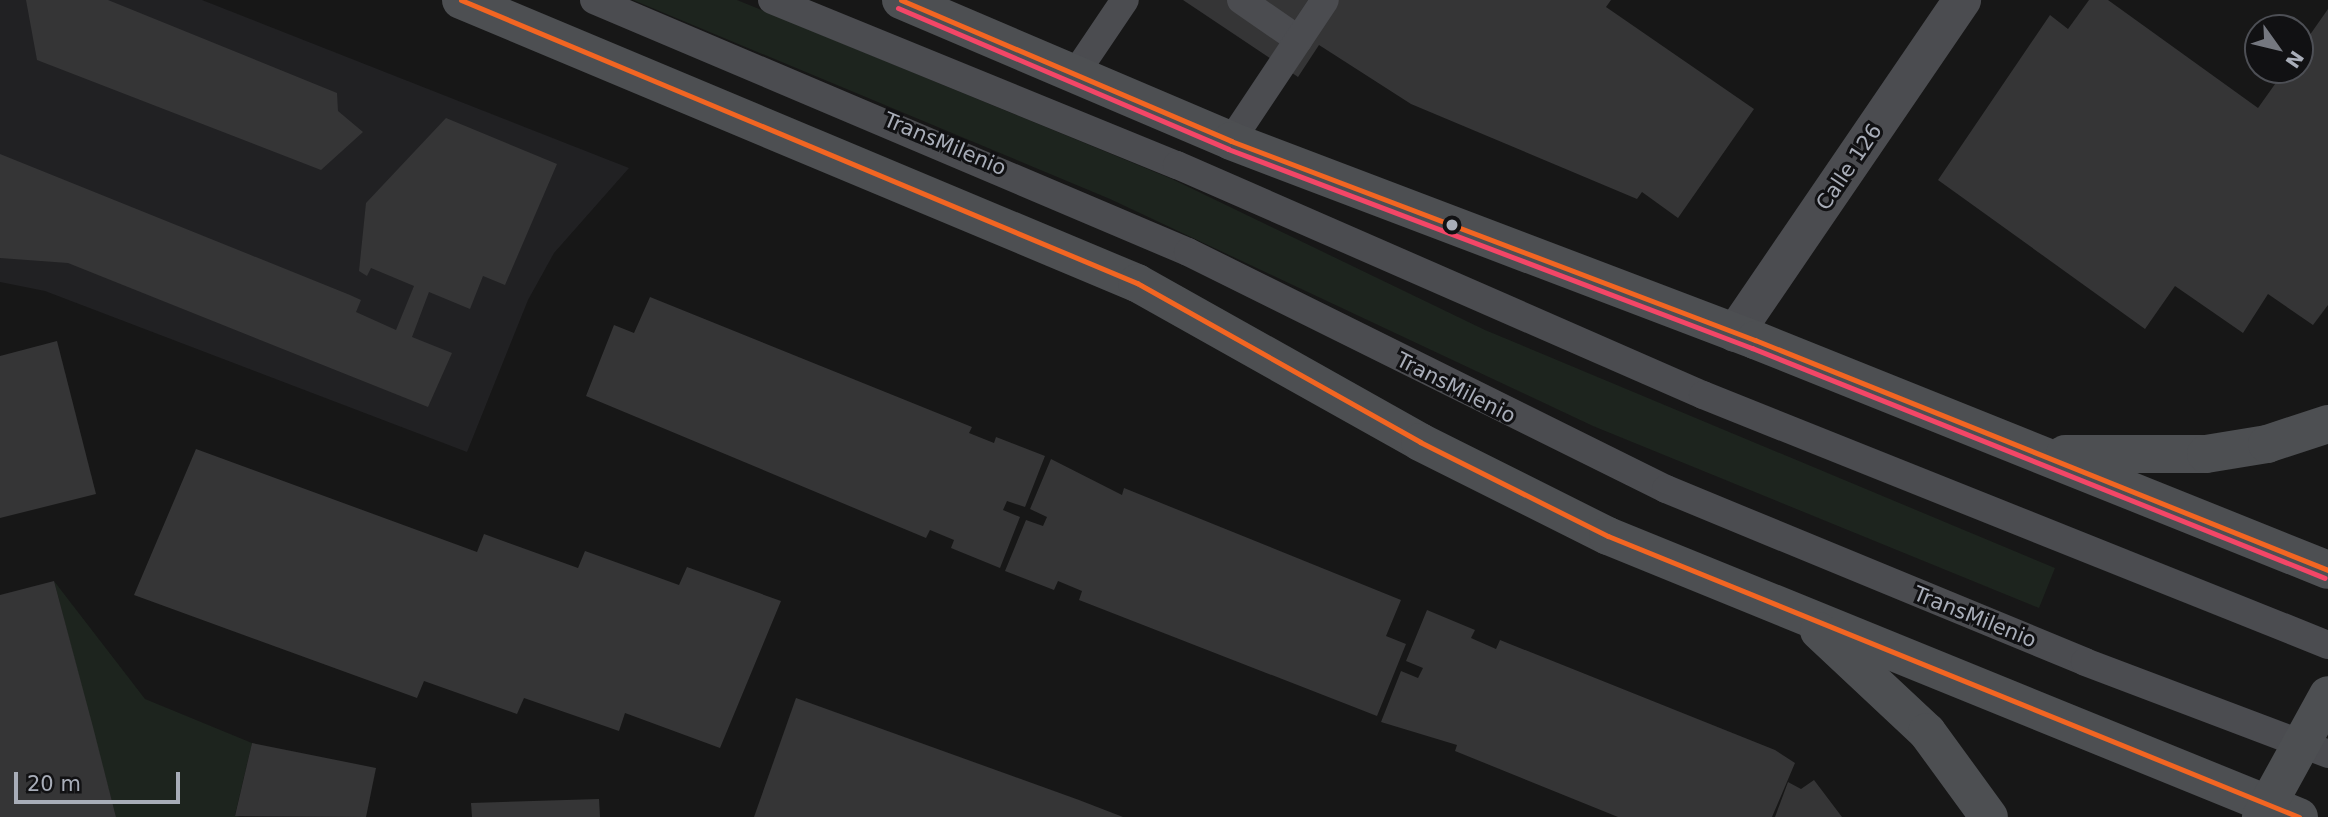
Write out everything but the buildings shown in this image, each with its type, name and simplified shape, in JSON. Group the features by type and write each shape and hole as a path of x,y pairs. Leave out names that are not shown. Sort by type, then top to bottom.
{"main road":[{"path":"461,0 1137,283 1420,442 1584,524 1785,603 2276,813 2315,749 2328,695"},
{"path":"901,0 1231,141 1735,333 2328,570"},
{"path":"2036,453 2206,454 2267,444 2328,424"},
{"path":"1785,603 1858,661 1927,732 1989,817"}],"street":[{"name":"Calle 126","path":"1735,333 1962,0"}],"lane":[{"name":"TransMilenio","path":"594,0 1188,252 1666,489 2315,749"},
{"path":"772,0 1177,165 1691,390 2328,645"},
{"path":"1075,74 1125,0"},
{"path":"1241,0 1299,40"},
{"path":"1231,141 1299,40 1318,3"}],"shaded area":[{"path":"0,0 202,0 629,168 554,253 528,300 467,452 45,291 0,282"},
{"path":"633,0 737,0 1172,179 1485,330 2055,568 2039,608 1593,426 1110,199"},
{"path":"54,581 145,699 252,743 235,815 240,817 116,817"}],"transit line":[{"path":"461,0 1137,283 1420,442 1608,536 2299,817"},
{"path":"901,0 1231,141 1755,340 2328,570"},
{"path":"898,8 1228,149 1752,348 2325,578"}]}
